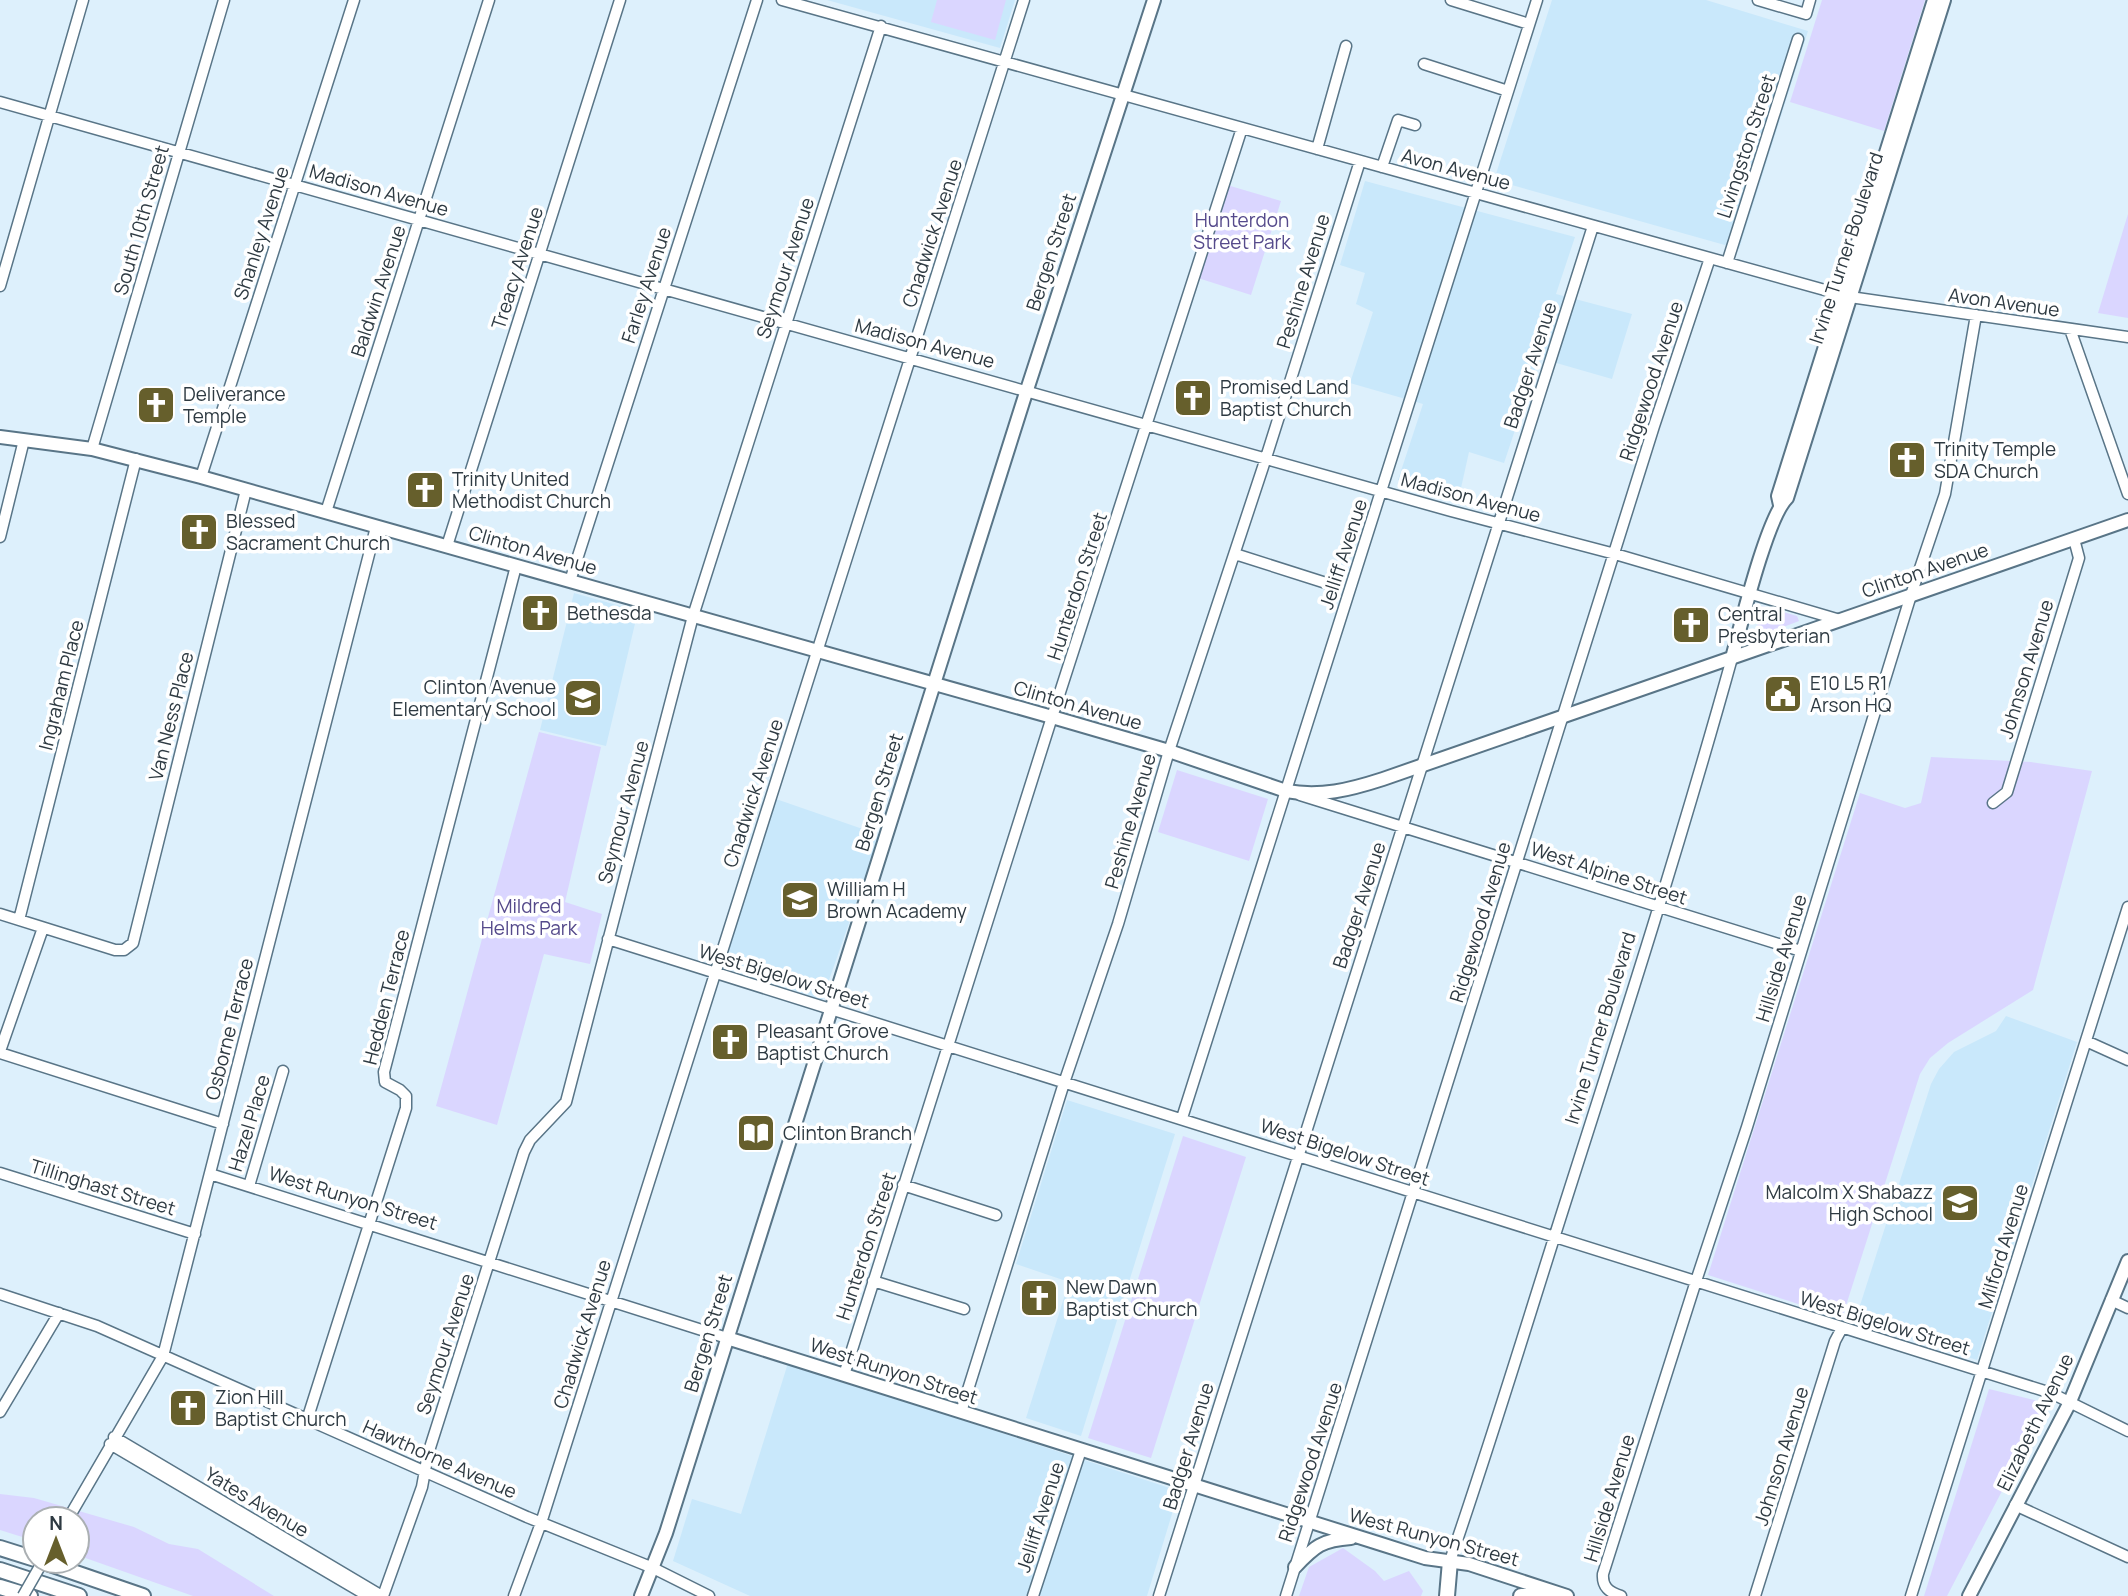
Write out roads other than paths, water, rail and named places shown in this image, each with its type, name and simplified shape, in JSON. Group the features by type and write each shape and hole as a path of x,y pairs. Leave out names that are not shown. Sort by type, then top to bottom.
{"highway":[{"path":"0,1548 21,1555"},
{"path":"1447,1596 1450,1561"},
{"path":"0,1570 79,1596"},
{"path":"82,1575 143,1596"},
{"path":"0,1587 30,1596"},
{"path":"1521,1596 1553,1596"}],"main road":[{"name":"Bergen Street","path":"641,1596 653,1568 727,1338 1027,390 1154,0"},
{"name":"Irvine Turner Boulevard","path":"1845,296 1934,0"},
{"name":"Irvine Turner Boulevard","path":"1732,658 1780,505 1778,496 1944,0"},
{"name":"Clinton Avenue","path":"0,437 92,449 201,477 934,683 1169,751 1286,791 1304,794 1334,793 1420,767 2128,520"},
{"name":"Elizabeth Avenue","path":"1969,1596 2069,1404 2128,1261"},
{"name":"West Runyon Street","path":"727,1338 1425,1558 1477,1566 1567,1596"},
{"path":"1294,1567 1321,1543 1358,1537"}],"street":[{"path":"0,286 83,0"},
{"name":"South 10th Street","path":"92,449 224,0"},
{"name":"Shanley Avenue","path":"201,477 354,0"},
{"name":"Baldwin Avenue","path":"326,512 489,0"},
{"name":"Treacy Avenue","path":"447,546 620,0"},
{"name":"Farley Avenue","path":"570,581 757,0"},
{"name":"Avon Avenue","path":"782,0 1845,296 2128,337"},
{"name":"Chadwick Avenue","path":"513,1596 541,1522 1024,0"},
{"path":"1451,0 1528,24"},
{"name":"Jelliff Avenue","path":"1181,1118 1537,0"},
{"path":"1758,0 1806,14 1810,0"},
{"name":"Seymour Avenue","path":"382,1596 422,1487 428,1454 524,1152 530,1140 566,1102 694,616 881,26"},
{"name":"Livingston Street","path":"1727,263 1798,39"},
{"path":"1317,149 1346,46"},
{"path":"1424,64 1508,91"},
{"name":"Madison Avenue","path":"0,102 1382,491 1615,554 1840,620"},
{"path":"1382,167 1398,120 1415,125"},
{"name":"Hunterdon Street","path":"844,1375 1242,128"},
{"name":"Peshine Avenue","path":"961,1412 1064,1083 1118,923 1169,751 1235,554 1360,161"},
{"name":"Badger Avenue","path":"1159,1596 1420,767 1594,226"},
{"name":"Ridgewood Avenue","path":"1286,1596 1654,426 1710,258"},
{"name":"Hillside Avenue","path":"1621,1596 1605,1587 1603,1574 1748,1127 1949,479 1976,315"},
{"path":"2070,329 2128,494"},
{"path":"0,537 24,440"},
{"name":"Ingraham Place","path":"19,920 136,460"},
{"name":"Van Ness Place","path":"43,928 115,950 127,948 133,943 246,490"},
{"name":"Osborne Terrace","path":"76,1505 163,1356 376,527"},
{"name":"Johnson Avenue","path":"1993,803 2007,792 2079,558 2074,539"},
{"path":"1235,554 1326,583"},
{"name":"Hedden Terrace","path":"307,1420 408,1102 404,1092 385,1083 384,1072 516,566"},
{"name":"Irvine Turner Boulevard","path":"1450,1561 1658,908 1732,658"},
{"name":"West Alpine Street","path":"1286,791 1801,951"},
{"name":"Milford Avenue","path":"1911,1596 2128,907"},
{"path":"0,914 43,928 0,1052 223,1124"},
{"name":"West Bigelow Street","path":"608,939 2051,1393 2128,1431"},
{"path":"2086,1041 2128,1060"},
{"name":"Hazel Place","path":"249,1185 283,1071"},
{"name":"Tillinghast Street","path":"0,1173 195,1234"},
{"name":"West Runyon Street","path":"210,1174 727,1338"},
{"path":"903,1185 996,1214"},
{"path":"873,1281 964,1309"},
{"name":"Hawthorne Avenue","path":"0,1294 97,1326 541,1522 653,1568 709,1596"},
{"path":"2111,1300 2128,1308"},
{"path":"0,1412 59,1313"},
{"name":"Johnson Avenue","path":"1755,1596 1835,1341 1842,1328"},
{"name":"Yates Avenue","path":"112,1441 368,1596"},
{"name":"Yates Avenue","path":"112,1441 382,1596"},
{"name":"Jelliff Avenue","path":"1033,1596 1081,1450"},
{"path":"2015,1505 2128,1557"},
{"path":"23,1596 34,1575"}],"place":[{"name":"Promised Land Baptist Church","path":"1193,398"},
{"name":"Deliverance Temple","path":"156,405"},
{"name":"Trinity Temple SDA Church","path":"1907,460"},
{"name":"Trinity United Methodist Church","path":"425,490"},
{"name":"Blessed Sacrament Church","path":"199,532"},
{"name":"Bethesda","path":"540,613"},
{"name":"Central Presbyterian","path":"1691,625"},
{"name":"E10 L5 R1 Arson HQ","path":"1783,694"},
{"name":"Clinton Avenue Elementary School","path":"583,698"},
{"name":"William H Brown Academy","path":"800,900"},
{"name":"Pleasant Grove Baptist Church","path":"730,1042"},
{"name":"Clinton Branch","path":"756,1133"},
{"name":"Malcolm X Shabazz High School","path":"1960,1203"},
{"name":"New Dawn Baptist Church","path":"1039,1298"},
{"name":"Zion Hill Baptist Church","path":"188,1408"}],"park label":[{"name":"Hunterdon Street Park","path":"1242,231"},
{"name":"Mildred Helms Park","path":"529,917"}]}
